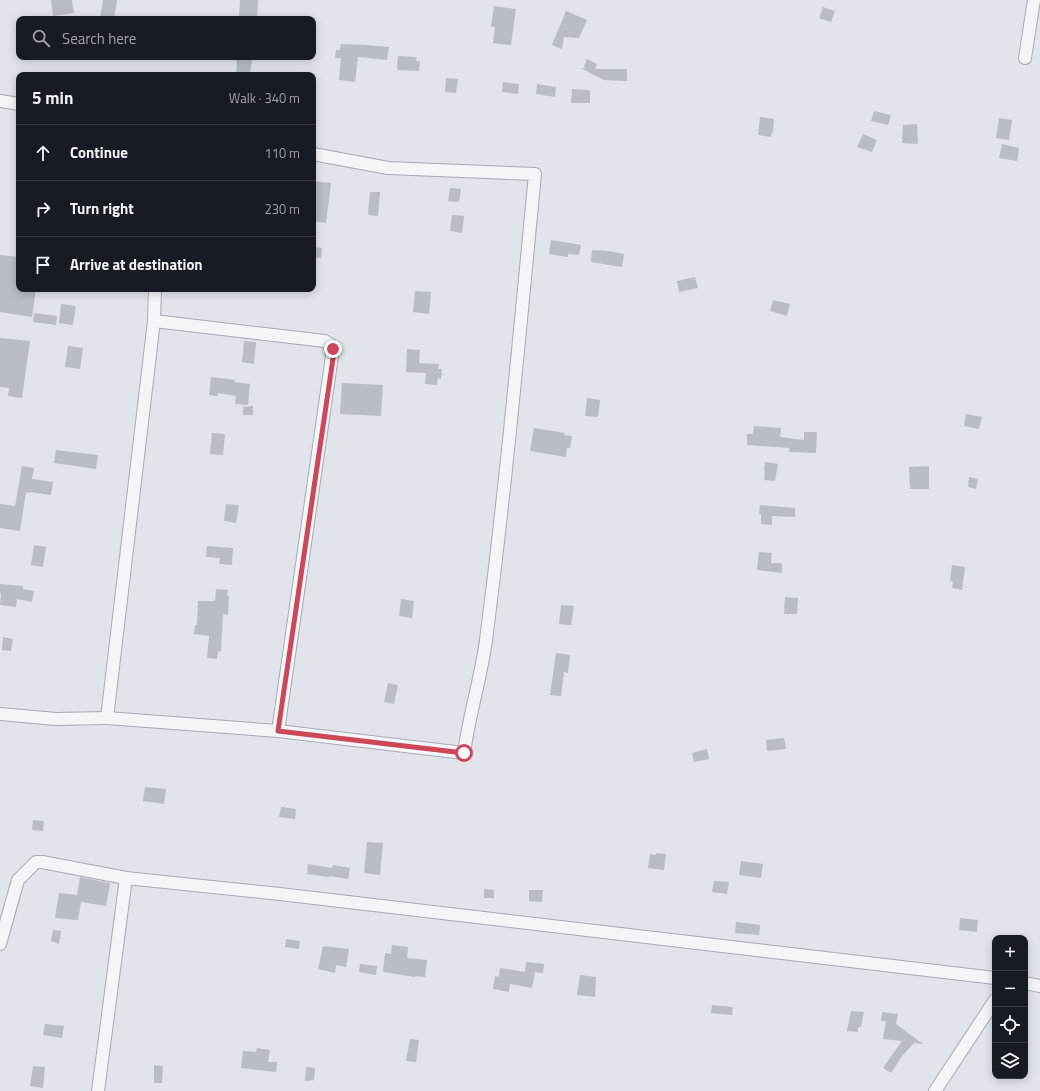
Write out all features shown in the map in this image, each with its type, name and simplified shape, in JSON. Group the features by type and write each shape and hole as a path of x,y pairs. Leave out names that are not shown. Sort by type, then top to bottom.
{"street":[{"path":"1025,58 1034,0"},
{"path":"0,101 16,104"},
{"path":"0,714 56,719 107,718 278,731 464,753 467,730 488,627 510,444 535,174 388,168 316,155"},
{"path":"107,718 154,321 155,292"},
{"path":"154,321 325,342 329,343 334,352 278,731"},
{"path":"0,944 18,880 36,862 42,862 126,878 296,896 992,978"},
{"path":"98,1091 126,878"},
{"path":"1028,984 1040,986"},
{"path":"935,1091 992,1005"}],"building":[{"path":"51,0 72,0 74,13 53,16"},
{"path":"103,0 117,0 114,16 100,16"},
{"path":"240,0 258,0 257,16 239,16"},
{"path":"494,6 516,9 511,45 493,43 495,27 491,27"},
{"path":"823,7 835,11 831,22 819,18"},
{"path":"566,11 587,20 579,38 564,37 562,49 552,45"},
{"path":"341,44 389,47 387,60 358,57 355,82 339,80 341,58 335,58 336,50 340,50"},
{"path":"398,56 417,57 416,61 420,61 419,71 397,70"},
{"path":"587,59 597,64 595,69 627,69 627,81 604,80 581,68 587,68 584,67"},
{"path":"237,60 252,60 250,72 236,72"},
{"path":"446,78 458,79 456,93 445,92"},
{"path":"503,82 519,84 518,94 502,92"},
{"path":"537,84 556,87 555,97 536,94"},
{"path":"572,89 590,90 590,103 571,103"},
{"path":"874,111 891,115 888,125 871,121"},
{"path":"760,117 774,119 773,133 771,133 771,137 758,135"},
{"path":"999,118 1012,120 1009,140 996,138"},
{"path":"917,124 918,144 902,143 903,125"},
{"path":"863,134 877,140 872,152 857,147"},
{"path":"1002,144 1019,148 1017,161 999,158"},
{"path":"316,181 331,183 326,223 316,221"},
{"path":"450,188 461,189 459,202 448,201"},
{"path":"370,192 380,192 378,216 368,215"},
{"path":"452,215 464,216 462,233 450,231"},
{"path":"551,240 581,245 579,255 568,254 568,257 549,254"},
{"path":"316,247 322,248 321,258 316,257"},
{"path":"592,250 624,254 622,267 591,262"},
{"path":"0,255 16,257 16,292 36,292 32,317 0,312"},
{"path":"695,277 698,288 679,292 677,281"},
{"path":"415,291 431,292 429,314 413,312"},
{"path":"773,300 790,304 787,316 770,311"},
{"path":"61,304 76,306 73,325 59,323"},
{"path":"34,313 57,316 56,325 33,322"},
{"path":"0,338 30,341 22,398 8,396 9,388 0,387"},
{"path":"244,341 256,342 254,364 242,362"},
{"path":"68,346 83,348 80,369 65,367"},
{"path":"407,349 420,350 419,363 439,364 438,369 442,369 441,379 438,378 437,385 425,384 426,373 406,372"},
{"path":"211,377 235,380 234,382 250,384 248,405 235,404 236,396 218,393 218,396 209,395"},
{"path":"342,383 383,385 381,416 340,414"},
{"path":"587,398 600,400 598,417 585,416"},
{"path":"253,406 253,415 243,415 243,407"},
{"path":"966,414 982,417 979,429 964,426"},
{"path":"754,426 781,428 780,437 804,440 804,432 817,432 816,453 789,452 790,448 747,445 747,434 753,434"},
{"path":"534,428 565,433 564,435 572,436 570,448 567,448 566,457 530,451"},
{"path":"212,433 225,434 223,455 210,454"},
{"path":"56,450 98,455 96,469 54,463"},
{"path":"765,462 778,464 775,481 764,480"},
{"path":"22,466 34,468 32,479 53,482 51,495 26,492 20,531 0,528 0,504 15,506"},
{"path":"929,466 929,489 910,489 909,467"},
{"path":"969,477 978,479 976,489 968,487"},
{"path":"226,504 239,505 236,523 224,521"},
{"path":"760,505 795,508 795,517 772,516 772,525 761,524 761,514 759,514"},
{"path":"34,545 46,547 43,567 31,565"},
{"path":"207,546 233,548 232,565 219,564 220,558 206,557"},
{"path":"759,552 772,553 771,563 782,563 782,573 757,570"},
{"path":"952,565 965,567 962,590 952,588 953,582 950,581"},
{"path":"0,584 23,586 23,589 34,591 32,602 17,599 16,607 0,605"},
{"path":"216,589 228,590 227,596 229,596 228,615 223,614 221,652 218,651 217,659 207,658 209,636 194,634 195,625 197,625 198,601 215,601"},
{"path":"785,597 798,598 797,614 784,614"},
{"path":"401,599 414,601 412,618 399,616"},
{"path":"561,605 574,606 571,625 559,624"},
{"path":"3,637 13,639 11,651 2,650"},
{"path":"556,653 570,655 568,673 564,672 561,696 550,695"},
{"path":"388,683 398,685 394,704 384,702"},
{"path":"784,738 786,749 767,751 766,740"},
{"path":"707,749 709,759 694,762 692,753"},
{"path":"145,787 166,789 164,804 143,801"},
{"path":"281,807 296,809 295,819 279,817"},
{"path":"33,820 44,821 43,831 32,830"},
{"path":"367,842 383,843 380,875 364,873"},
{"path":"656,853 666,854 664,870 648,868 650,854 656,855"},
{"path":"741,861 763,864 761,878 739,875"},
{"path":"308,864 332,868 333,865 350,868 348,879 307,874"},
{"path":"80,877 110,883 106,906 81,902 78,920 55,918 59,893 77,895"},
{"path":"714,881 729,882 727,894 712,892"},
{"path":"484,889 494,890 494,898 484,898"},
{"path":"529,890 543,890 542,902 529,901"},
{"path":"960,918 978,920 977,932 959,930"},
{"path":"736,922 760,925 759,935 735,933"},
{"path":"53,930 61,931 59,944 51,941"},
{"path":"286,939 300,941 299,949 285,947"},
{"path":"392,945 408,947 407,958 427,960 425,977 383,972 385,953 391,954"},
{"path":"323,946 349,949 346,967 336,965 335,973 318,969"},
{"path":"526,962 544,964 543,973 535,972 532,988 510,984 509,992 493,989 495,976 499,977 500,968 525,972"},
{"path":"360,964 377,966 376,975 359,972"},
{"path":"580,975 596,977 595,997 577,995"},
{"path":"712,1005 733,1007 732,1015 711,1013"},
{"path":"851,1011 864,1012 861,1027 858,1027 858,1032 847,1031"},
{"path":"882,1012 898,1014 896,1024 923,1044 914,1043 903,1055 891,1073 883,1068 902,1041 883,1039 886,1021 881,1021"},
{"path":"45,1024 64,1026 62,1038 43,1035"},
{"path":"410,1039 419,1040 416,1062 406,1061"},
{"path":"257,1048 270,1050 268,1062 277,1062 276,1072 241,1068 243,1051 256,1052"},
{"path":"154,1065 163,1066 162,1083 154,1083"},
{"path":"33,1066 45,1067 43,1088 30,1086"},
{"path":"306,1067 315,1068 314,1080 305,1081"}],"route":[{"path":"333,349 334,352 278,731 464,753"}]}
